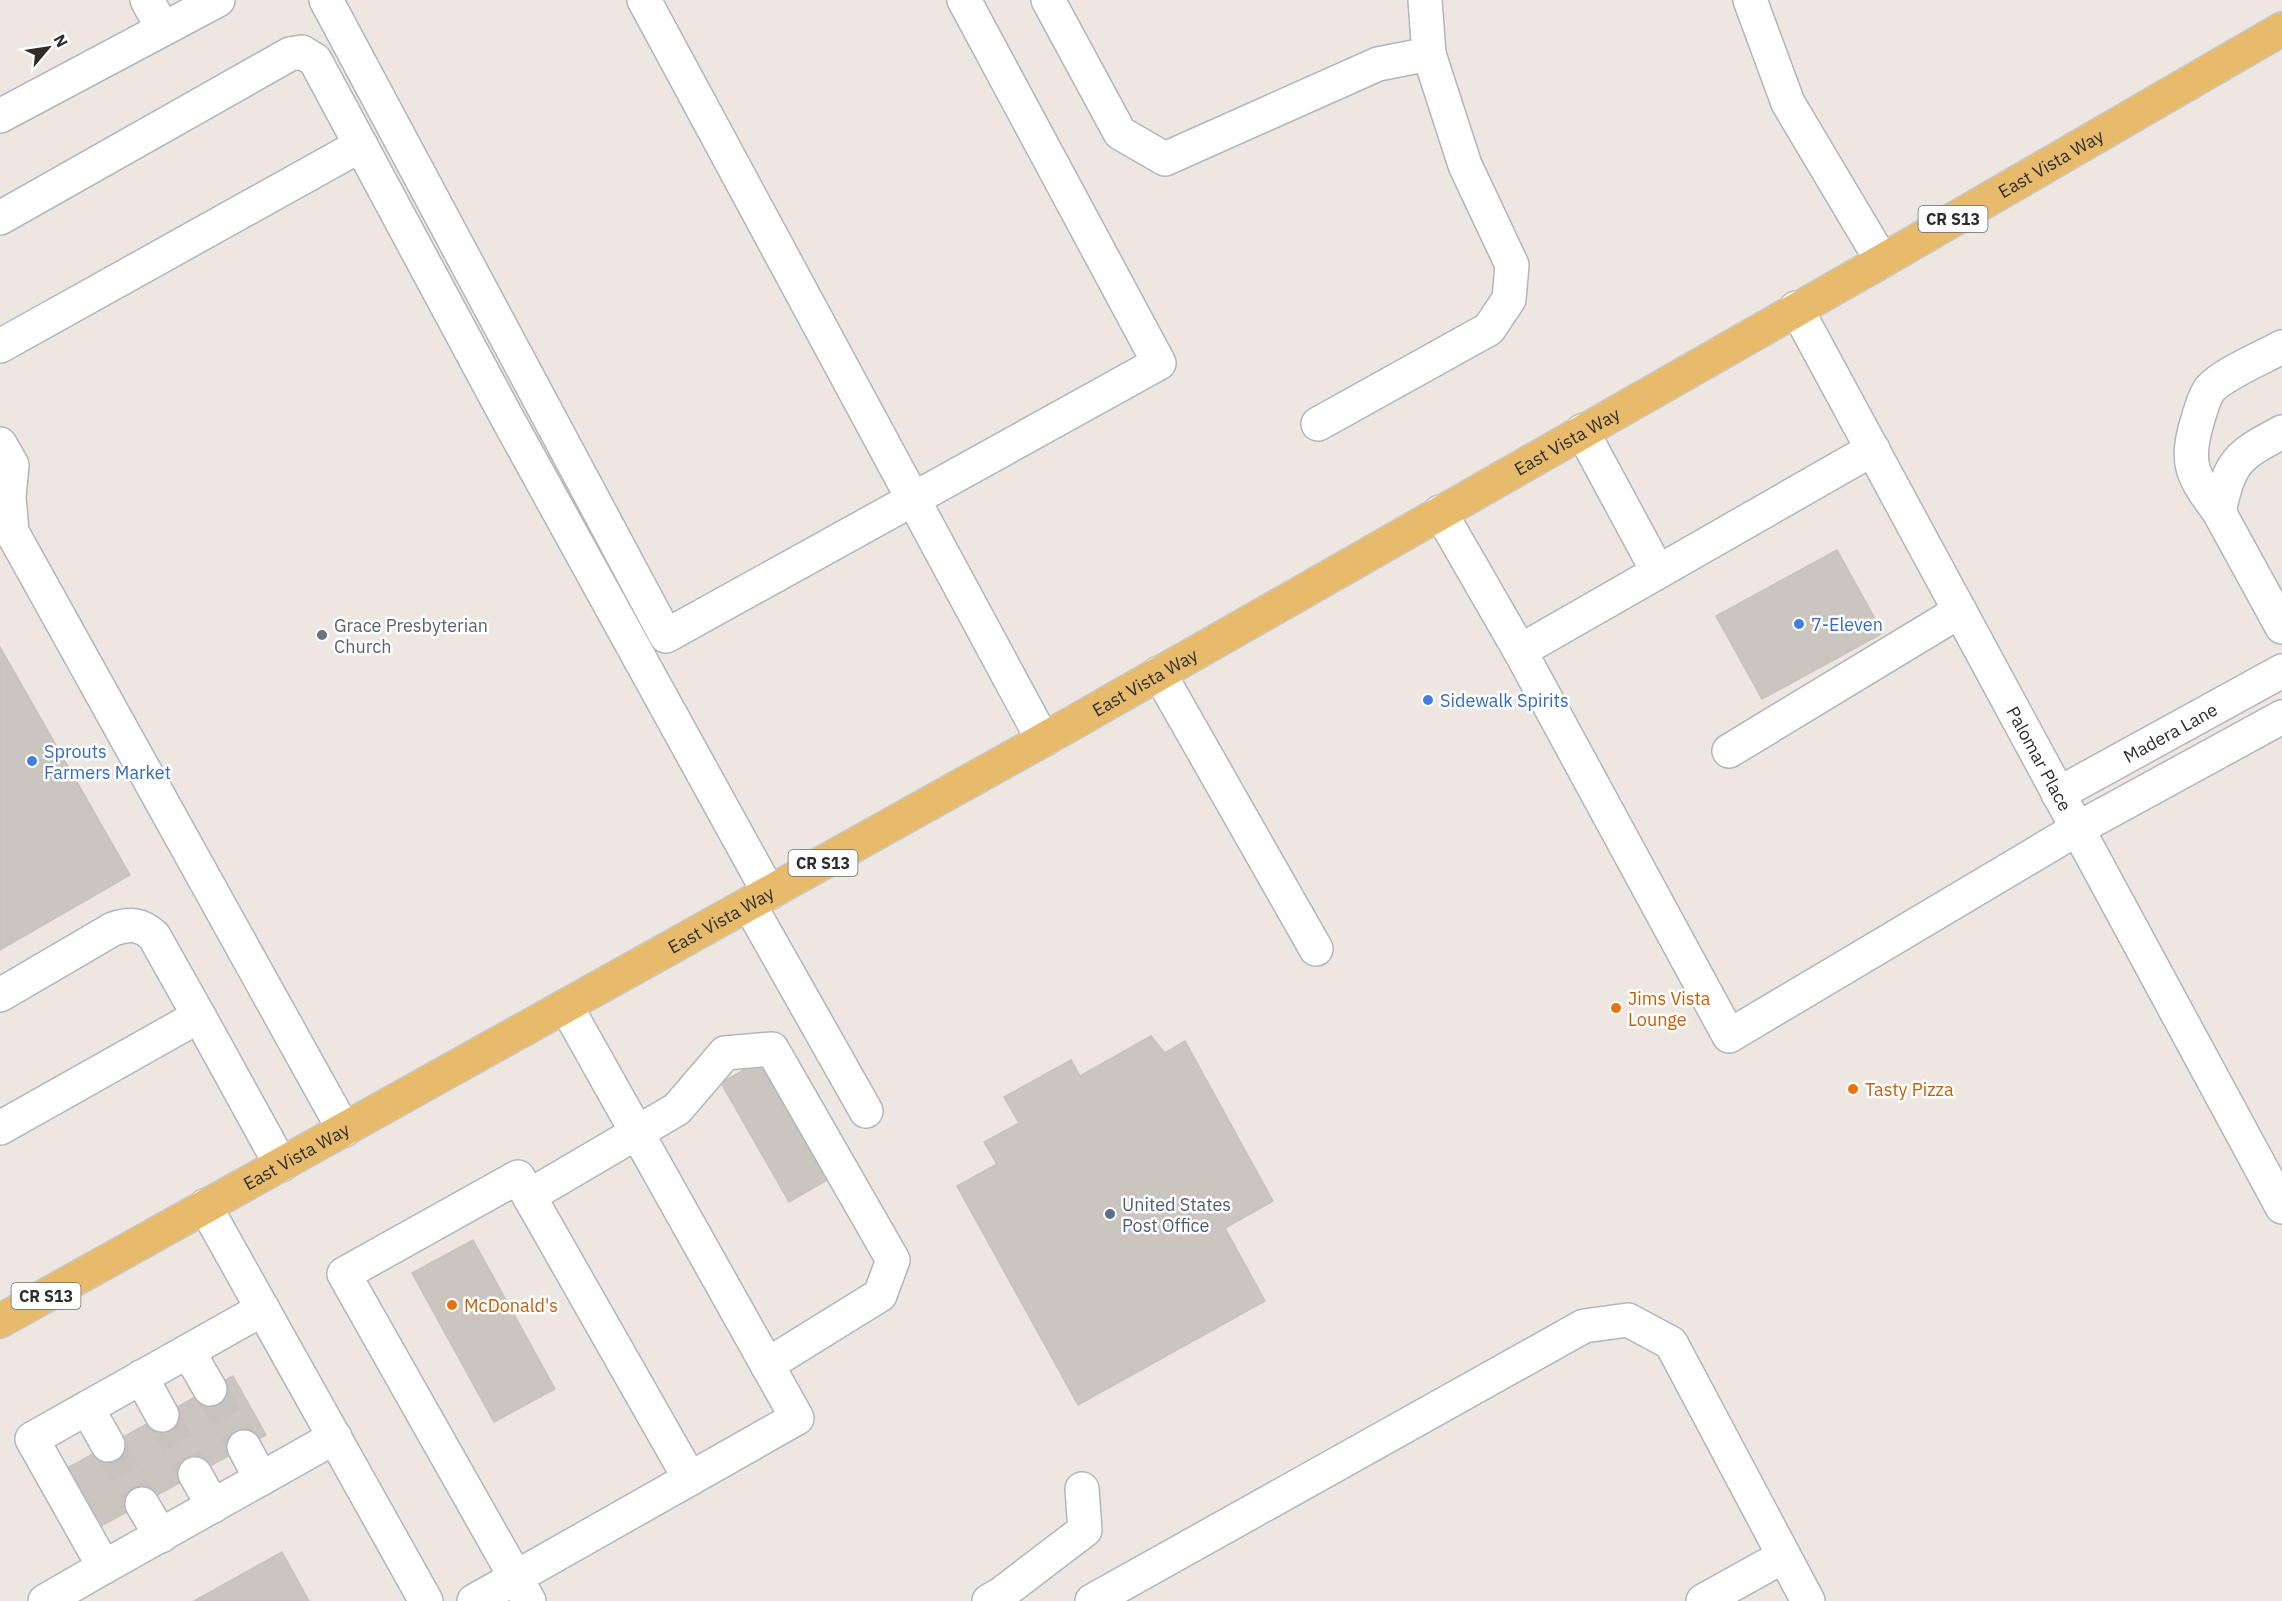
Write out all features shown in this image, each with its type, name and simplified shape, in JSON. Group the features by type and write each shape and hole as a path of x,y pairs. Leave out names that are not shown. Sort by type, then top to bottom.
{"main road":[{"name":"East Vista Way","path":"0,1322 1043,740 1882,261 2282,29"}],"street":[{"path":"147,0 163,29"},
{"path":"0,116 218,0"},
{"path":"326,0 666,636 1159,363 964,0"},
{"path":"644,0 1043,740"},
{"path":"1048,0 1120,133 1165,159 1378,64 1429,54"},
{"path":"1318,424 1490,329 1509,299 1512,265 1465,165 1429,54 1425,0"},
{"path":"1750,0 1788,103 1882,261"},
{"path":"0,218 290,54 302,52 315,60 505,414 759,898 866,1112"},
{"path":"0,346 361,145"},
{"name":"Palomar Place","path":"1797,308 2282,1207"},
{"path":"2282,347 2223,379 2210,389 2203,403 2191,442 2190,464 2198,483 2219,512 2282,627"},
{"path":"1582,431 1658,572"},
{"path":"2219,512 2226,481 2240,457 2282,432"},
{"path":"0,444 12,465 9,496 12,532 344,1130"},
{"path":"1520,651 1873,449"},
{"path":"1440,512 1520,651 1729,1035 2077,829 2282,717"},
{"path":"1729,751 1960,611"},
{"name":"Madera Lane","path":"2058,794 2282,671"},
{"path":"1159,673 1316,949"},
{"path":"0,995 113,929 131,925 147,930 154,936 281,1165"},
{"path":"474,1601 522,1589 690,1479 797,1418 566,1006"},
{"path":"0,1128 199,1016"},
{"path":"529,1196 677,1109 725,1053 772,1049 893,1260 880,1295 767,1365"},
{"path":"522,1589 344,1274 518,1177 690,1479"},
{"path":"205,1206 426,1601"},
{"path":"104,1567 32,1439 263,1308"},
{"path":"1092,1601 1584,1326 1628,1320 1671,1343 1808,1601"},
{"path":"188,1351 210,1389"},
{"path":"141,1377 162,1415"},
{"path":"87,1408 108,1445"},
{"path":"45,1601 335,1437"},
{"path":"244,1448 261,1479"},
{"path":"195,1474 213,1506"},
{"path":"989,1601 1002,1594 1085,1530 1082,1489"},
{"path":"142,1504 161,1536"},
{"path":"1703,1601 1784,1556"}],"building":[{"name":"7-Eleven","path":"1837,550 1883,633 1762,699 1716,616"},
{"name":"Sprouts Farmers Market","path":"0,647 130,875 0,950"},
{"name":"United States Post Office","path":"1151,1036 1165,1053 1185,1041 1273,1201 1225,1228 1265,1301 1078,1405 957,1186 997,1164 984,1142 1019,1123 1004,1097 1071,1060 1080,1076"},
{"path":"759,1061 827,1180 789,1202 721,1083"},
{"path":"473,1240 555,1389 494,1422 412,1273"},
{"path":"233,1376 266,1435 94,1530 62,1471"},
{"path":"282,1552 309,1601 194,1601"}],"tunnel":[{"path":"210,1389 244,1447"},
{"path":"162,1415 195,1474"},
{"path":"108,1445 142,1504"}],"place":[{"name":"7-Eleven","path":"1799,624"},
{"name":"Grace Presbyterian Church","path":"322,635"},
{"name":"Sidewalk Spirits","path":"1428,700"},
{"name":"Sprouts Farmers Market","path":"32,761"},
{"name":"Jims Vista Lounge","path":"1616,1008"},
{"name":"Tasty Pizza","path":"1853,1089"},
{"name":"United States Post Office","path":"1110,1214"},
{"name":"McDonald's","path":"452,1305"}]}
